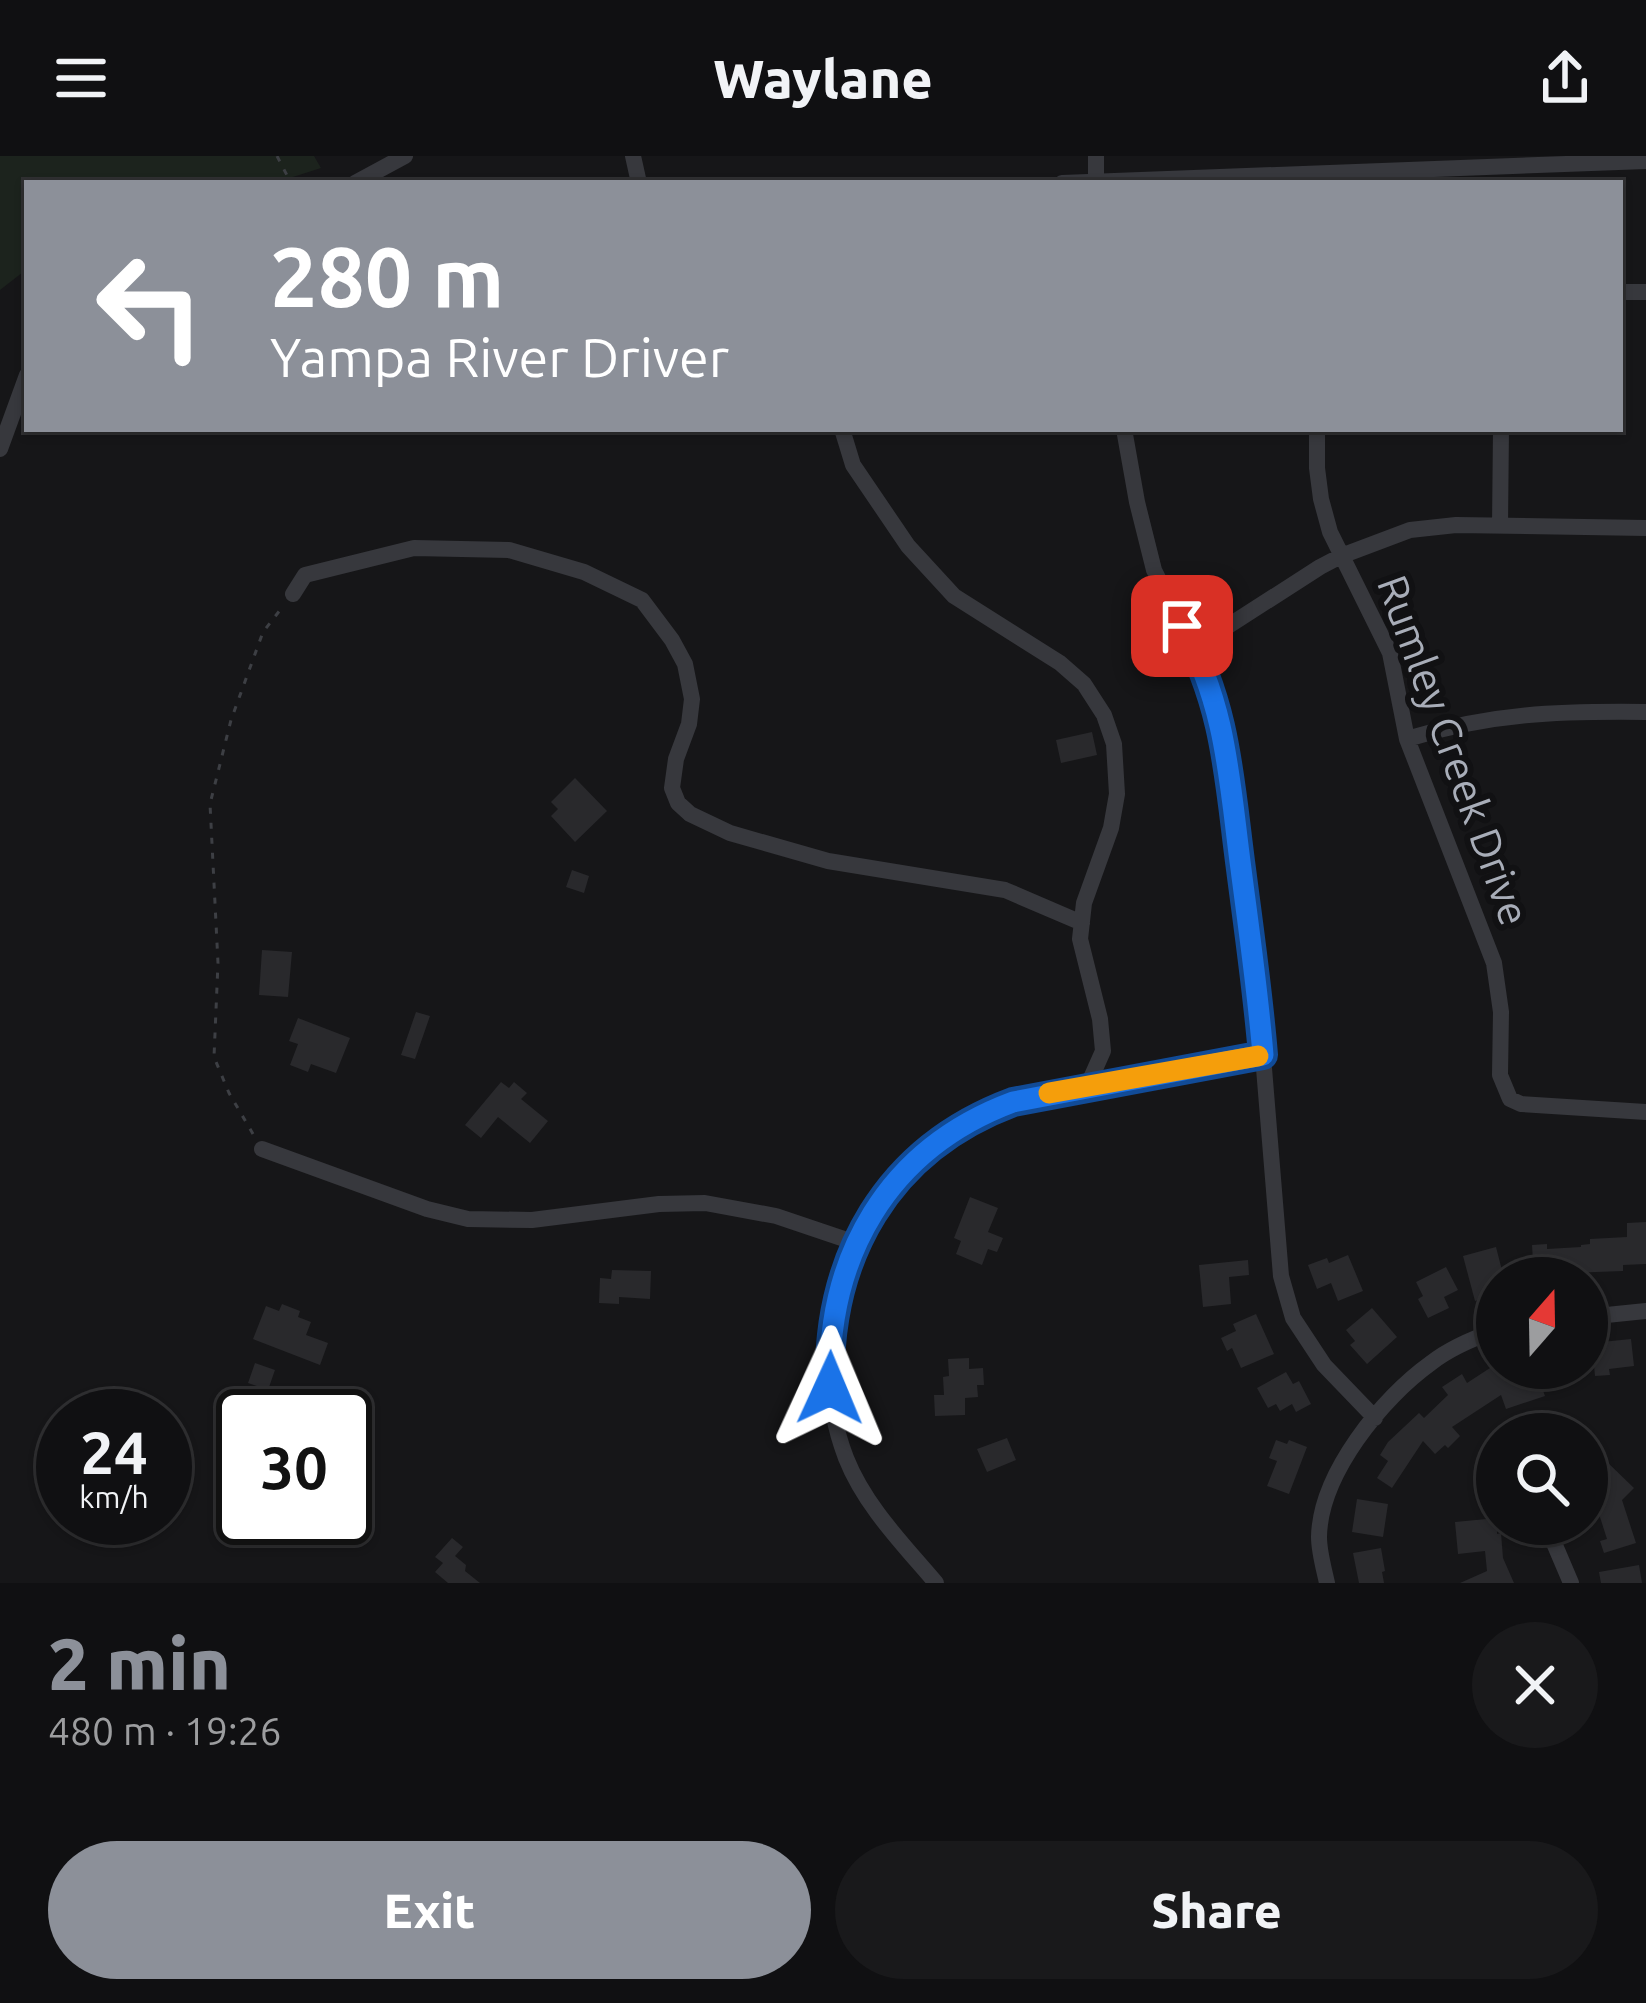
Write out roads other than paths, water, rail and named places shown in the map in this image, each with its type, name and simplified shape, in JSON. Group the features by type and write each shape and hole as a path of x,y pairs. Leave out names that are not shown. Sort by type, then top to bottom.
{"street":[{"path":"361,180 405,156"},
{"path":"1134,180 1496,161 1646,161"},
{"path":"0,449 24,383"},
{"path":"843,432 853,465 908,546 954,596 1060,663 1084,684 1104,715 1114,744 1117,794 1111,828 1084,903 1080,940 1103,1051 1087,1087"},
{"path":"1125,432 1154,570 1209,680 1223,734 1258,994 1281,1276 1293,1318 1324,1365 1376,1418"},
{"name":"Rumley Creek Drive","path":"1317,432 1321,499 1340,556 1390,653 1407,739 1494,963 1501,1012 1500,1075 1510,1099 1546,1107 1646,1112"},
{"path":"1500,526 1501,432"},
{"path":"1194,648 1340,556 1410,530 1456,525 1646,528"},
{"path":"293,594 304,575 414,548 509,550 584,572 643,600 685,664 692,699 672,788 678,803 690,814 730,833 828,861 1005,890 1082,923"},
{"path":"1407,739 1451,725 1516,714 1646,712"},
{"path":"936,1583 871,1504 853,1473 836,1427 830,1388 836,1299 856,1243 890,1188 949,1134 1013,1102 1263,1055"},
{"path":"262,1149 467,1219 532,1220 658,1204 705,1203 776,1216 856,1243"},
{"path":"1608,1315 1646,1311"},
{"path":"1327,1583 1319,1537 1328,1492 1342,1460 1398,1390 1434,1360 1476,1337"},
{"path":"1555,1545 1571,1583"}]}
